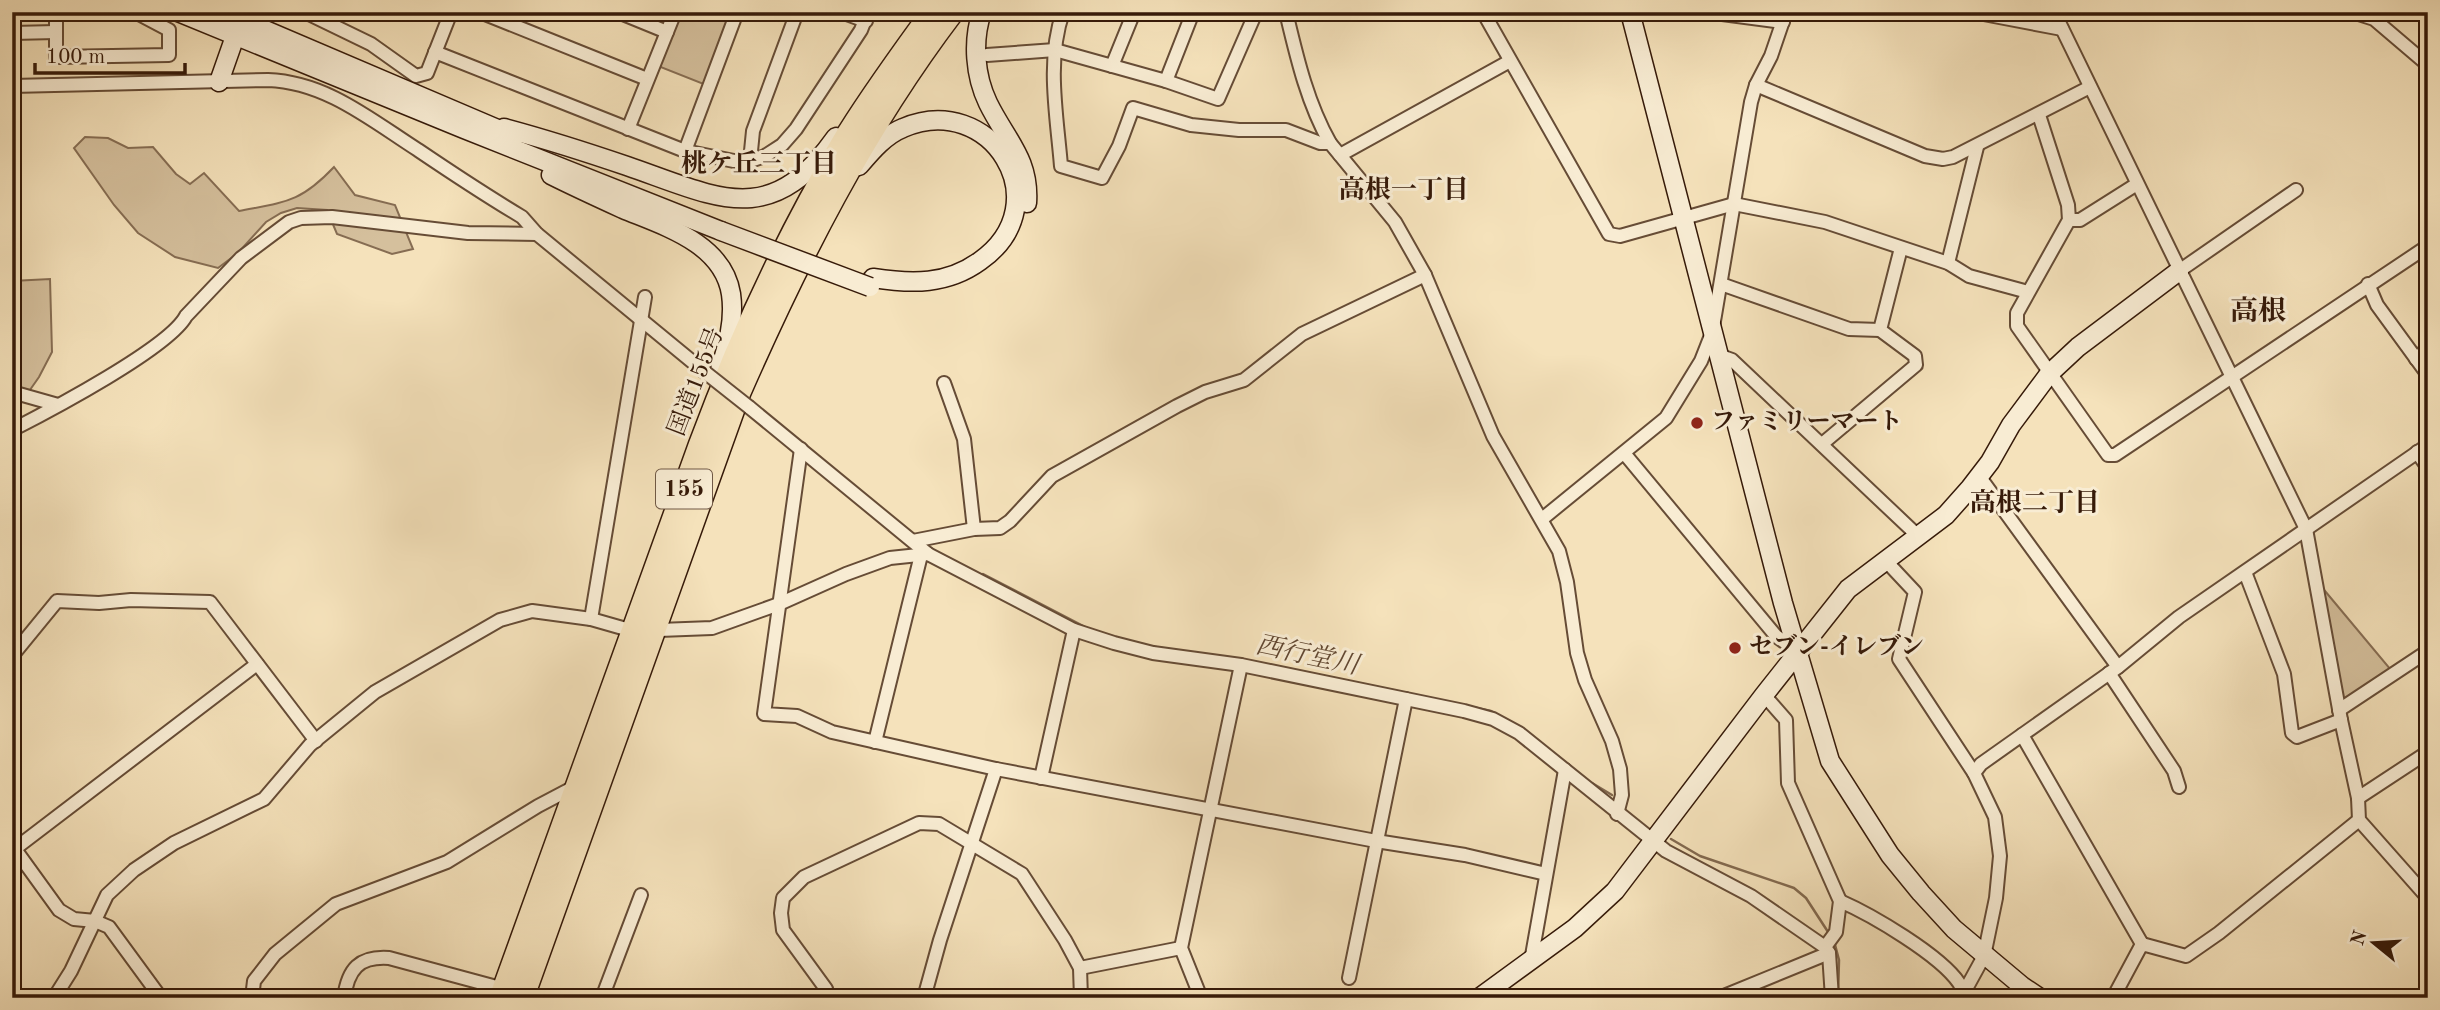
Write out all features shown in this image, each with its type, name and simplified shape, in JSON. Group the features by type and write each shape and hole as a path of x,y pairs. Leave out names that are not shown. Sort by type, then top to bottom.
{"highway":[{"name":"国道155号","path":"516,995 643,631 682,497 724,380 749,322 844,141 933,12"},
{"name":"国道155号","path":"516,995 579,784 767,327 824,211 873,128 952,12"}],"main road":[{"path":"178,12 240,22"},
{"path":"223,12 467,124 723,227 872,283 914,292 959,284 981,274 1001,260 1021,230 1027,205 1027,179 1017,149 988,102 978,75 976,47 982,12"},
{"path":"1630,12 1783,603 1830,761 1890,855 1954,929 1984,956 2040,998"},
{"path":"219,82 240,22"},
{"path":"467,124 567,146 691,190 722,198 758,198 790,186 813,167 864,97 889,73"},
{"path":"824,211 878,145 902,128 939,120 956,122 986,136 1004,156 1014,177 1016,204 1011,225 993,250 967,270 946,278 926,282 872,283"},
{"path":"467,124 581,190 687,237 712,256 720,267 731,292 733,311 730,338 682,497"},
{"path":"1479,998 1575,928 1615,891 1763,695 1848,589 1945,515 1979,476 2011,425 2049,374 2078,347 2179,271"}],"street":[{"path":"56,12 56,57 169,55 169,30 135,12"},
{"path":"306,12 371,44 416,76 427,74 451,12"},
{"path":"480,12 647,79"},
{"path":"618,12 667,32"},
{"path":"628,129 675,12"},
{"path":"685,151 737,12"},
{"path":"750,161 753,131 797,12"},
{"path":"435,52 685,151 750,161 765,156 782,145 796,129 867,17 841,12"},
{"path":"1063,12 1055,50 1054,78 1061,166 1102,178 1119,146 1133,108 1191,125 1239,130 1286,130 1320,143 1329,143"},
{"path":"1112,66 1134,12"},
{"path":"1166,81 1193,12"},
{"path":"987,55 1055,50 1166,81 1218,99 1253,19 1252,12"},
{"path":"1286,12 1301,79 1329,143 1395,222 1425,275 1493,436 1559,551 1567,582 1577,653 1585,680 1612,741 1620,769 1619,805"},
{"path":"1483,12 1609,233 1620,236 1734,204 1825,222 1948,263 1969,276 2028,292"},
{"path":"1542,519 1667,418 1701,361 1712,332 1756,85 1772,56 1784,17 1707,12"},
{"path":"1973,12 2062,29"},
{"path":"2054,12 2306,529 2358,798 2359,820 2428,898"},
{"path":"2352,12 2374,19 2428,65"},
{"path":"12,33 56,32"},
{"path":"1340,155 1510,61"},
{"path":"12,86 289,81 318,89 351,106 522,217 537,233 706,373 914,541 925,554 1074,630 1114,643 1153,653 1241,665 1493,719 1519,733 1565,770 1619,805 1651,841 1751,896 1827,950"},
{"path":"1756,85 1926,156 1942,159 1953,158 1977,147 2090,87"},
{"path":"2039,115 2068,205 2069,220 2017,313 2017,326 2108,455 2116,455 2368,284 2428,248"},
{"path":"1948,263 1977,147"},
{"path":"2069,220 2080,220 2137,184"},
{"path":"2179,271 2296,190"},
{"path":"12,430 137,358 181,324 241,258 289,222 301,218 332,217 468,233 537,233"},
{"path":"1880,330 1901,248"},
{"path":"914,541 974,529 1000,528 1010,521 1052,476 1205,392 1244,380 1302,334 1425,275"},
{"path":"1721,284 1849,329 1880,330 1915,356 1916,365 1822,444"},
{"path":"2368,284 2377,305 2428,375"},
{"path":"591,620 645,297"},
{"path":"2416,359 2428,348"},
{"path":"1718,355 1732,360 1917,535"},
{"path":"944,383 964,439 974,529"},
{"path":"12,392 58,405"},
{"path":"801,449 764,714 797,716 832,732 996,769 1376,841 1465,855 1546,874"},
{"path":"1974,772 1981,764 2113,670 2179,617 2422,449 2428,468"},
{"path":"1623,453 1776,636 1797,651"},
{"path":"1979,476 2113,670 2174,771 2179,787"},
{"path":"54,998 71,971 107,895 134,870 174,844 264,799 316,741 374,692 500,620 532,611 643,631 712,628 779,604 846,573 890,558 925,554"},
{"path":"875,742 925,554"},
{"path":"1885,560 1915,592 1899,659 1974,772 1995,817 2000,856 1996,898 1984,956 1964,996"},
{"path":"2245,572 2284,674 2292,733 2297,737 2340,715 2428,651"},
{"path":"14,651 57,601 210,602 316,741"},
{"path":"1041,778 1074,630"},
{"path":"161,998 109,927 95,921 74,919 58,910 13,848 257,664"},
{"path":"1200,998 1181,948 1241,665"},
{"path":"1763,695 1786,720 1788,783 1840,901 1836,932 1827,950 1832,998"},
{"path":"1349,978 1406,699"},
{"path":"2022,735 2142,944 2186,956 2219,933 2359,820"},
{"path":"2358,798 2428,752"},
{"path":"925,998 940,940 996,769"},
{"path":"1531,961 1565,770"},
{"path":"252,998 254,981 275,954 336,904 447,862 579,784"},
{"path":"822,998 826,989 783,930 783,898 804,877 919,823 930,822 939,824 1022,874 1080,968 1080,998"},
{"path":"602,998 641,895"},
{"path":"1840,901 1867,912 1917,946 1959,982 1964,996"},
{"path":"2113,998 2142,944"},
{"path":"1080,968 1181,948"},
{"path":"1719,998 1827,950"},
{"path":"344,998 352,972 360,963 373,957 389,958 516,995"}],"shaded area":[{"path":"679,12 733,12 706,85 658,66"},
{"path":"85,137 108,138 128,148 153,147 176,174 190,184 204,173 239,211 291,199 311,188 334,167 355,195 395,205 413,249 392,254 337,234 327,210 297,208 266,222 238,253 218,268 175,257 138,233 114,205 74,148"},
{"path":"50,279 52,352 18,407 12,406 12,281"},
{"path":"2320,585 2391,670 2345,700 2342,699"}],"waterway":[{"name":"西行堂川","path":"983,574 1089,629"},
{"name":"西行堂川","path":"1149,646 1181,651"},
{"name":"西行堂川","path":"1472,707 1491,711 1517,726"},
{"name":"西行堂川","path":"1592,783 1612,795"},
{"name":"西行堂川","path":"1671,839 1700,856 1794,888 1806,898 1830,935"},
{"name":"西行堂川","path":"1834,941 1839,960 1838,996"}],"place":[{"name":"ファミリーマート","path":"1697,423"},
{"name":"セブン-イレブン","path":"1735,648"}],"district":[{"name":"桃ケ丘三丁目","path":"759,165"},
{"name":"高根一丁目","path":"1404,191"},
{"name":"高根","path":"2258,313"},
{"name":"高根二丁目","path":"2035,504"}]}
